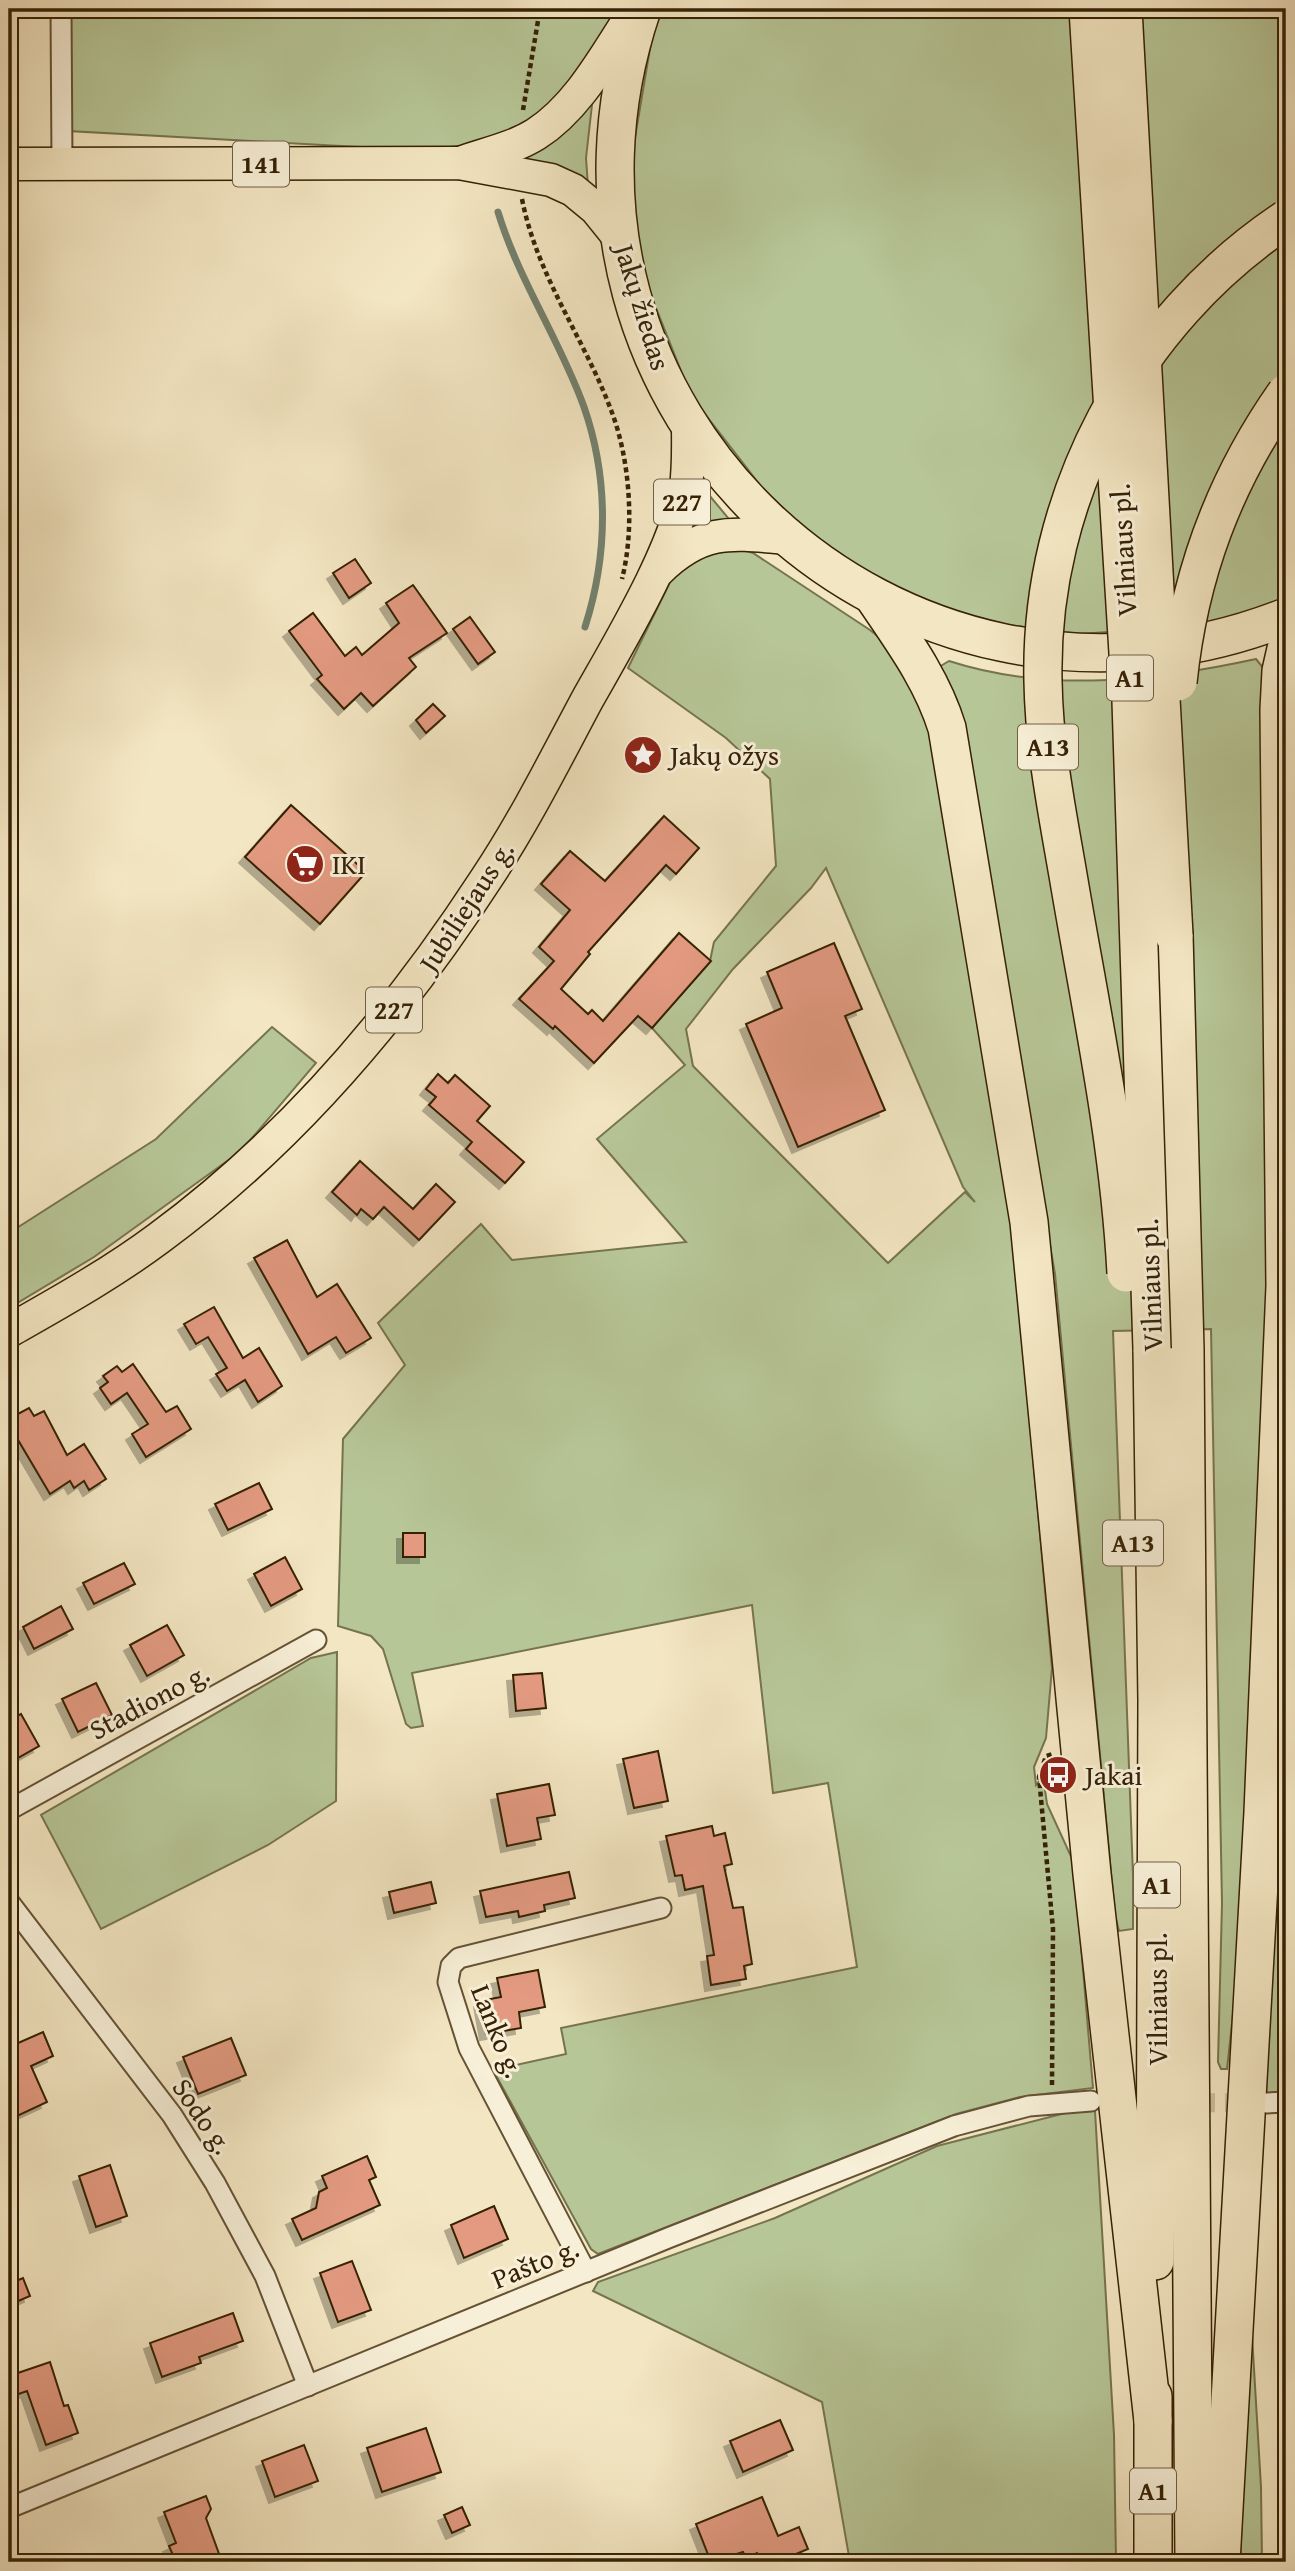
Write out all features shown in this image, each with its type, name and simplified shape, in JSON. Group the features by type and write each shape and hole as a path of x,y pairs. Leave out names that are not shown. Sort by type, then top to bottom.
{"highway":[{"name":"Jakų žiedas","path":"642,9 625,71 618,115 616,194 621,240 631,288 646,337 665,382 688,422 714,461 746,499 787,538 835,574 873,596 922,619 964,634 1005,644 1080,653 1126,653 1182,646 1233,635 1286,617"},
{"name":"Vilniaus pl.","path":"1088,9 1131,701 1156,1350 1194,2562"},
{"name":"Vilniaus pl.","path":"1123,9 1174,935 1156,1350 1157,2053 1153,2562"},
{"name":"A13","path":"1156,1350 1117,1177 1049,760 1043,681 1047,601 1063,524 1075,487 1090,449 1127,380 1174,316 1201,288 1261,235 1286,219"},
{"path":"1174,935 1177,691 1190,598 1214,521 1230,485 1259,432 1286,393"},
{"path":"873,596 924,671 938,699 947,729 1029,1222 1092,1874 1153,2421"},
{"path":"1221,2562 1263,1812 1285,1286 1283,841 1279,710 1286,649"}],"main road":[{"name":"141","path":"459,163 520,141 554,121 570,105 636,9"},
{"name":"141","path":"9,164 459,163 551,180 573,190 596,209 621,240"},
{"name":"227","path":"653,576 686,488 688,422"},
{"name":"227","path":"653,576 691,544 717,534 787,538"},
{"name":"Jubiliejaus g.","path":"9,1331 91,1283 168,1231 267,1149 359,1052 417,980 488,876 536,795 653,576"}],"street":[{"path":"61,9 62,164"},
{"name":"Stadiono g.","path":"9,1810 316,1640"},
{"name":"Sodo g.","path":"9,1902 172,2115 208,2172 265,2276 308,2386"},
{"name":"Lanko g.","path":"586,2272 469,2048 448,1982 451,1965 459,1958 661,1909"},
{"name":"Pašto g.","path":"9,2508 586,2272 954,2126 1052,2102 1091,2101"},
{"path":"1266,2103 1286,2102"}],"path":[{"path":"520,141 528,68 540,9"},
{"path":"520,176 528,230 611,411 621,443 628,528 619,590"},
{"path":"1052,2102 1053,1929 1039,1777 1046,1756 1056,1753 1057,1764"}],"green space":[{"path":"67,9 614,9 596,58 569,95 494,143 415,150 68,131"},
{"path":"660,9 1286,9 1286,597 1223,623 1081,634 991,623 906,594 852,564 809,532 767,494 691,396 643,275 627,185 655,19"},
{"path":"593,96 586,158 588,186 503,157"},
{"path":"699,483 729,519 697,526 683,536"},
{"path":"733,546 753,553 870,630 900,654 922,687 1028,1301 1029,1412 1052,1668 1046,1738 1034,1767 1036,1785 1043,1776 1047,1804 1074,1863 1093,2088 1020,2097 956,2114 598,2254 591,2249 493,2070 566,2054 561,2028 857,1967 828,1783 773,1793 752,1605 412,1673 423,1726 411,1728 406,1724 383,1649 371,1636 338,1626 343,1439 405,1365 378,1323 481,1224 512,1260 686,1242 597,1139 685,1065 652,1028 710,961 714,942 776,866 770,779 726,738 628,668 674,574 691,556","holes":["826,868 963,1187 975,1202 965,1192 888,1263 693,1066 686,1029 733,969 811,888"]},
{"path":"1256,659 1265,670 1269,1370 1250,1860 1227,2069 1221,2069 1218,2062 1222,1903 1211,1329 1113,1331 1133,1876 1133,1929 1119,1931 1115,1915 1055,1274 957,700 939,667 949,661 986,671 1025,677 1102,680 1179,673"},
{"path":"272,1027 316,1063 241,1151 94,1257 9,1308 9,1233 156,1139"},
{"path":"337,1652 336,1801 268,1845 101,1929 41,1815 311,1658"},
{"path":"1286,1856 1286,2093 1262,2093 1274,1914"},
{"path":"1073,2111 1095,2111 1114,2435 1116,2562 850,2562 822,2402 593,2291 598,2282 775,2218 937,2146"},
{"path":"1251,2318 1261,2487 1262,2562 1240,2562"}],"building":[{"path":"355,559 371,583 349,598 333,573"},
{"path":"413,585 447,633 409,658 416,667 373,706 361,693 344,709 317,679 322,675 289,631 313,613 345,656 356,647 362,655 399,623 386,603"},
{"path":"470,617 495,652 478,664 453,629"},
{"path":"433,704 445,716 426,733 416,720"},
{"name":"IKI","path":"291,805 366,872 320,924 245,857"},
{"path":"664,816 699,848 676,874 666,865 588,952 590,954 561,989 588,1014 592,1010 603,1021 679,933 711,961 652,1028 638,1016 594,1063 555,1026 553,1029 519,999 554,961 539,947 570,910 541,884 570,851 605,881"},
{"path":"834,943 862,1009 845,1016 885,1110 798,1147 746,1024 782,1008 767,972"},
{"path":"438,1074 448,1083 455,1075 490,1106 477,1121 524,1162 505,1183 466,1149 472,1142 429,1105 436,1097 426,1089"},
{"path":"360,1161 413,1209 436,1184 455,1202 419,1240 384,1207 373,1219 361,1209 357,1215 332,1192"},
{"path":"287,1240 317,1297 337,1284 371,1338 346,1353 336,1337 308,1354 254,1258"},
{"path":"214,1307 243,1358 259,1348 282,1386 258,1402 245,1380 227,1391 216,1374 227,1368 208,1337 196,1344 184,1324"},
{"path":"133,1364 166,1412 177,1406 191,1429 146,1457 132,1434 148,1424 127,1393 111,1404 100,1388 108,1382 103,1376 117,1366 122,1372"},
{"path":"29,1408 34,1416 44,1411 67,1455 84,1444 106,1479 89,1490 84,1481 74,1488 70,1481 50,1494 11,1428 18,1424 14,1416"},
{"path":"259,1483 272,1509 228,1530 215,1504"},
{"path":"403,1533 425,1533 425,1557 403,1557"},
{"path":"285,1557 302,1589 271,1606 254,1574"},
{"path":"124,1563 135,1584 94,1604 83,1583"},
{"path":"61,1606 73,1629 34,1649 23,1627"},
{"path":"167,1625 184,1655 147,1676 130,1645"},
{"path":"542,1673 546,1708 516,1711 513,1675"},
{"path":"96,1683 112,1715 78,1732 62,1699"},
{"path":"21,1714 39,1746 9,1763 9,1721"},
{"path":"658,1751 668,1801 634,1808 623,1759"},
{"path":"549,1784 555,1815 537,1818 541,1839 507,1846 497,1794"},
{"path":"712,1826 714,1836 725,1833 732,1864 724,1866 733,1908 743,1907 752,1964 744,1966 746,1979 711,1985 707,1956 714,1955 703,1886 685,1890 682,1875 675,1876 666,1836"},
{"path":"569,1872 575,1898 544,1905 545,1911 519,1917 518,1911 486,1917 480,1891"},
{"path":"431,1882 436,1903 394,1913 389,1892"},
{"path":"538,1970 545,2007 519,2012 521,2028 486,2034 480,2001 501,1997 497,1978"},
{"path":"43,2032 53,2056 31,2066 47,2102 15,2117 9,2103 9,2047"},
{"path":"231,2038 246,2075 198,2094 183,2057"},
{"path":"367,2156 376,2177 369,2180 380,2205 302,2240 292,2219 316,2208 319,2192 327,2188 322,2176"},
{"path":"110,2165 127,2216 96,2227 79,2176"},
{"path":"494,2206 508,2239 464,2258 451,2225"},
{"path":"352,2261 371,2310 338,2322 320,2273"},
{"path":"23,2278 30,2296 9,2305 9,2284"},
{"path":"233,2313 243,2341 199,2357 201,2363 162,2377 150,2343"},
{"path":"50,2362 64,2406 68,2405 78,2433 46,2445 27,2391 13,2396 9,2376"},
{"path":"780,2420 793,2450 743,2472 730,2441"},
{"path":"426,2428 441,2472 382,2492 367,2448"},
{"path":"304,2445 318,2481 275,2497 262,2461"},
{"path":"206,2496 211,2509 206,2518 222,2562 176,2562 169,2546 176,2543 164,2512"},
{"path":"762,2497 778,2536 799,2527 808,2549 777,2562 761,2562 757,2553 746,2558 743,2552 711,2562 696,2524"},
{"path":"462,2507 470,2525 452,2533 444,2515"}],"waterway":[{"path":"498,212 517,262 574,382 584,407 598,462 601,545 593,600 585,627"}],"tunnel":[{"path":"1109,2102 1254,2103"}],"place":[{"name":"Jakų ožys","path":"643,755"},
{"name":"IKI","path":"305,864"},
{"name":"Jakai","path":"1058,1775"}]}
